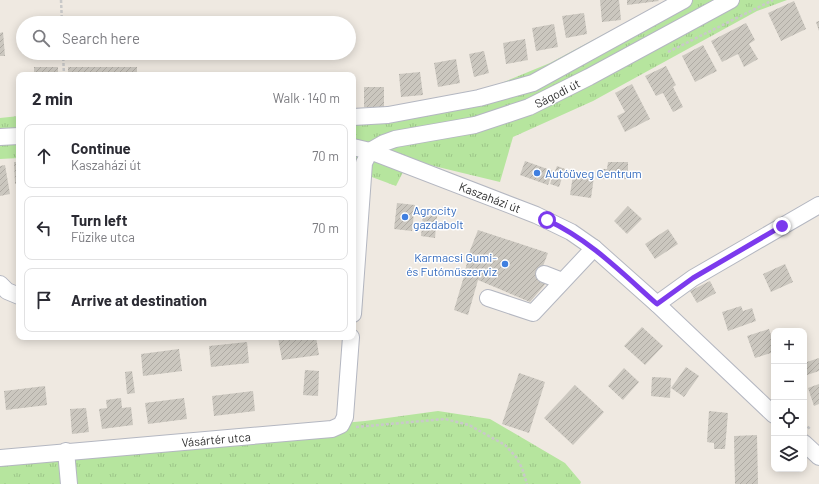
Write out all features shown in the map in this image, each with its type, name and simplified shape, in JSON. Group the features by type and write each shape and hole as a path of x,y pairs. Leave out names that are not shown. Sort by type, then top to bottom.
{"street":[{"name":"Ságodi út","path":"356,117 388,115 479,98 533,83 684,0"},
{"name":"Ságodi út","path":"370,151 395,139 476,125 529,107 731,0"},
{"path":"0,137 16,136"},
{"name":"Kaszaházi út","path":"356,148 370,151 547,220 571,232 594,248 657,304 771,412"},
{"path":"356,273 364,163 370,151"},
{"path":"657,304 693,278 819,204"},
{"path":"488,298 533,313 594,248"},
{"path":"544,274 562,281"},
{"path":"0,284 7,291 16,295"},
{"path":"338,427 346,417 351,340"},
{"name":"Vásártér utca","path":"0,458 66,451 324,431 338,427"},
{"path":"807,445 818,454"},
{"path":"66,451 69,484"}],"path":[{"path":"61,0 62,16"},
{"path":"63,60 64,72"},
{"path":"338,427 350,428 421,420 454,420 469,425 505,445 516,457 522,468 527,484"}],"green space":[{"path":"668,0 787,0 757,11 593,101 513,137 500,182 409,160 396,186 356,171 356,112 394,109 489,88 550,63"},
{"path":"16,116 16,158 0,159 0,118"},
{"path":"438,411 490,419 565,463 581,482 580,484 0,484 0,455 365,421"}],"building":[{"path":"600,0 619,0 621,20 602,22"},
{"path":"627,0 658,0 659,1 627,5"},
{"path":"794,1 806,29 781,41 768,13"},
{"path":"584,13 587,34 566,38 562,16"},
{"path":"819,21 819,31 816,22"},
{"path":"746,23 755,40 749,44 758,59 744,67 738,54 722,62 711,41"},
{"path":"554,24 558,47 536,51 532,28"},
{"path":"3,32 5,56 0,56 0,33"},
{"path":"525,39 528,60 506,64 503,43"},
{"path":"703,45 717,71 695,82 682,56"},
{"path":"484,51 489,73 474,77 469,54"},
{"path":"456,59 460,83 438,87 434,63"},
{"path":"666,66 676,85 673,87 683,107 673,112 663,93 656,96 645,76"},
{"path":"34,67 58,67 58,72 34,72"},
{"path":"68,67 137,67 137,72 68,72"},
{"path":"420,72 423,95 401,97 399,74"},
{"path":"632,84 650,119 625,132 617,116 625,112 615,93"},
{"path":"364,87 384,87 384,107 364,107"},
{"name":"Autóüveg Centrum","path":"525,161 553,171 548,185 520,175"},
{"path":"14,162 16,162 16,184"},
{"path":"608,162 628,162 628,179 599,179 599,169 607,169"},
{"path":"5,165 10,194 0,196 0,166"},
{"path":"557,166 565,169 559,187 550,184"},
{"path":"573,175 594,177 591,198 570,195"},
{"name":"Agrocity gazdabolt","path":"397,203 415,205 412,231 394,229"},
{"path":"628,206 642,219 627,234 614,221"},
{"path":"423,215 437,216 435,238 421,236"},
{"path":"668,229 678,244 655,259 645,244"},
{"name":"Karmacsi Gumi- és Futóműszerviz","path":"478,230 548,253 538,279 547,282 530,302 478,280 468,315 454,310 469,253"},
{"path":"785,264 793,282 771,292 763,274"},
{"path":"710,281 716,293 697,303 690,291"},
{"path":"741,306 743,311 752,308 756,321 728,331 722,312"},
{"path":"642,327 663,346 645,365 624,346"},
{"path":"769,329 771,335 771,353 755,358 747,336"},
{"path":"278,340 316,340 319,355 282,360"},
{"path":"247,342 249,363 211,367 209,346"},
{"path":"179,349 182,371 143,376 141,354"},
{"path":"819,358 819,371 807,375 807,362"},
{"path":"686,367 699,376 684,397 671,388"},
{"path":"624,368 639,382 623,400 608,386"},
{"path":"305,370 319,371 318,396 303,395"},
{"path":"132,371 135,393 127,394 125,372"},
{"path":"519,373 545,382 529,433 502,424"},
{"path":"652,377 671,378 670,398 651,396"},
{"path":"819,384 819,404 814,406 808,388"},
{"path":"575,385 604,412 573,445 544,418"},
{"path":"45,386 47,405 6,410 4,391"},
{"path":"253,391 255,411 214,416 212,396"},
{"path":"121,398 122,408 131,407 133,425 102,429 99,409 107,408 106,400"},
{"path":"184,398 187,419 148,424 145,403"},
{"path":"86,408 89,432 72,434 70,409"},
{"path":"709,411 728,413 725,449 714,449 714,443 707,442"},
{"path":"757,435 758,484 735,484 734,436"}],"place":[{"name":"Autóüveg Centrum","path":"537,173"},
{"name":"Agrocity gazdabolt","path":"405,217"},
{"name":"Karmacsi Gumi- és Futóműszerviz","path":"505,264"}],"route":[{"path":"547,220 571,232 594,248 657,304 693,278 782,226"}]}
